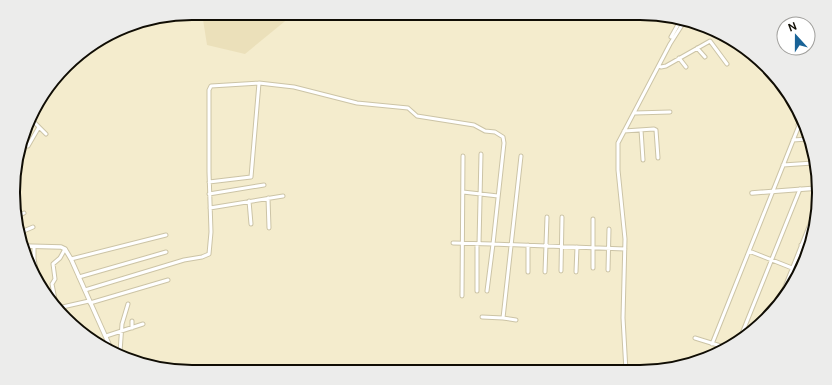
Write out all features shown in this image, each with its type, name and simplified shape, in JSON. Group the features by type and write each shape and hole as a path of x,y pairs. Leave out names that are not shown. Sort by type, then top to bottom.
{"street":[{"path":"671,37 678,24"},
{"path":"626,365 623,318 625,249 624,224 618,170 618,143 682,25"},
{"path":"659,66 663,67 710,41 727,64"},
{"path":"697,48 705,57"},
{"path":"679,58 686,67"},
{"path":"85,290 184,260 209,254 211,232 209,194 210,87 238,84 259,84 294,87 357,103 408,108 416,116 470,124 485,131 498,133 503,137 504,143 487,291"},
{"path":"209,182 251,177 259,84"},
{"path":"634,113 670,112"},
{"path":"35,123 46,134"},
{"path":"712,344 798,125"},
{"path":"27,146 28,146 39,127"},
{"path":"641,130 643,160"},
{"path":"624,131 656,130 658,158"},
{"path":"793,140 804,139"},
{"path":"477,291 481,154"},
{"path":"462,296 463,156"},
{"path":"503,318 521,156"},
{"path":"783,165 810,163"},
{"path":"209,194 264,185"},
{"path":"752,193 812,188"},
{"path":"742,331 800,189"},
{"path":"463,192 498,196"},
{"path":"210,208 283,196"},
{"path":"268,198 269,228"},
{"path":"249,201 251,224"},
{"path":"545,272 547,217"},
{"path":"561,271 562,217"},
{"path":"593,218 593,268"},
{"path":"786,283 809,226"},
{"path":"24,231 33,227"},
{"path":"608,270 609,230"},
{"path":"71,259 166,235"},
{"path":"453,243 625,249"},
{"path":"29,246 61,248 65,250 71,259 108,343"},
{"path":"528,246 528,272"},
{"path":"34,247 34,261"},
{"path":"576,272 577,247"},
{"path":"54,295 52,284 54,279 53,264 60,258 65,250"},
{"path":"749,251 792,268"},
{"path":"79,277 166,252"},
{"path":"64,307 90,302 168,280"},
{"path":"120,349 123,331 122,324 128,304"},
{"path":"482,317 516,320"},
{"path":"132,321 132,328"},
{"path":"106,336 144,324"},
{"path":"695,338 719,346"}],"shaded area":[{"path":"203,20 286,20 245,54 207,45"}]}
